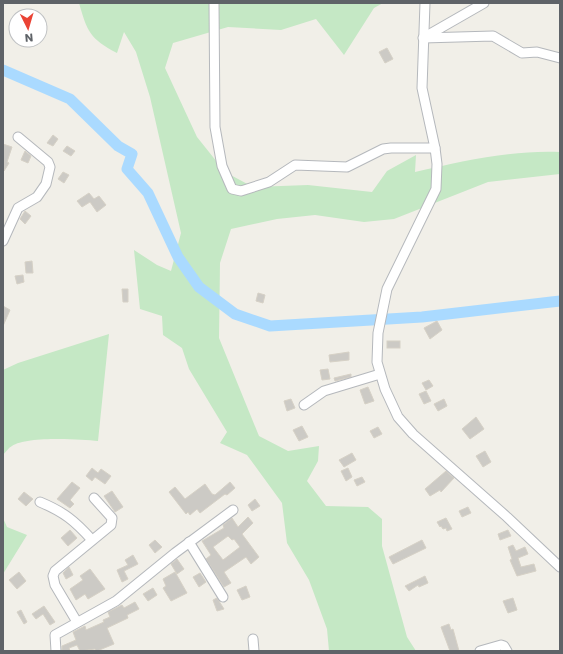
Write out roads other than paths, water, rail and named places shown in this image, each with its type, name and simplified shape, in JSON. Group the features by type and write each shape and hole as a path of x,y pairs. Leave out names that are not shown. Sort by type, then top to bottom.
{"street":[{"path":"214,3 213,65 215,127 222,166 232,189 241,191 269,182 295,165 347,167 383,149 435,148"},
{"path":"425,3 422,88 435,148 437,164 436,189 387,289 378,333 378,362 380,374 398,417 413,434 559,564"},
{"path":"423,38 484,3"},
{"path":"423,38 493,36 522,53 537,52 560,58"},
{"path":"3,241 18,208 37,197 49,177 48,162 18,137"},
{"path":"304,405 324,391 380,374"},
{"path":"77,622 55,585 53,576 55,571 111,525 112,518 94,498"},
{"path":"40,502 59,510 74,520 92,540"},
{"path":"56,651 55,634 116,601 189,542 232,510"},
{"path":"189,542 223,597"},
{"path":"253,639 254,651"},
{"path":"480,651 501,645 504,646 507,651"}],"waterway":[{"path":"3,70 70,99 118,146 132,154 127,169 148,193 178,257 199,287 235,314 270,326 422,317 560,301"}]}
